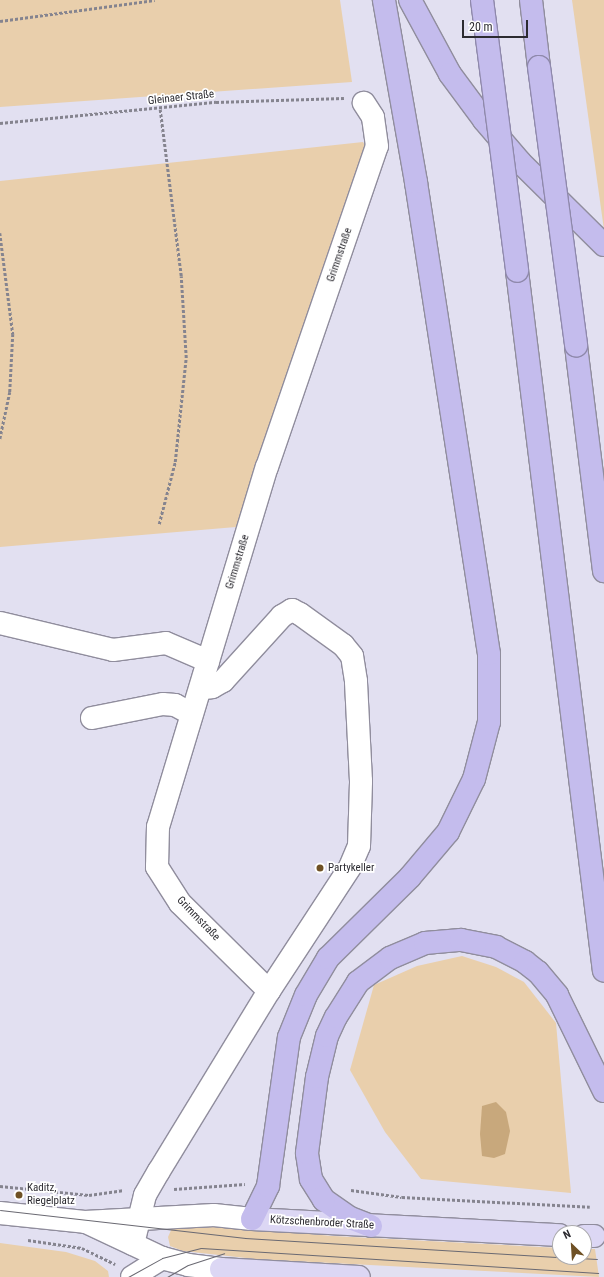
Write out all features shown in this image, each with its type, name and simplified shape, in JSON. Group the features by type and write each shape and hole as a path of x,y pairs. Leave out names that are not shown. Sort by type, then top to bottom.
{"highway":[{"path":"252,1219 268,1186 289,1037 306,995 328,958 410,877 448,832 474,779 489,722 489,654 416,182 384,0"},
{"path":"410,0 450,74 484,120 520,162 604,245"},
{"path":"482,0 604,971"},
{"path":"531,0 604,571"},
{"path":"371,1226 350,1218 324,1200 311,1179 307,1153 321,1056 336,1017 358,982 390,958 425,943 460,940 496,947 525,962 538,972 558,996 604,1091"}],"main road":[{"name":"Kötzschenbroder Straße","path":"252,1219 552,1235"},
{"name":"Kötzschenbroder Straße","path":"221,1269 359,1277"}],"street":[{"name":"Grimmstraße","path":"269,991 180,903 157,867 158,826 267,468 377,146 373,117 364,103"},
{"path":"133,1244 138,1218 145,1195 269,991 350,867 359,846 360,824 356,681 352,656 343,645 300,614 292,610 282,616 222,681 212,687 200,689"},
{"path":"0,623 114,650 166,643 208,661"},
{"path":"92,718 163,704 175,705 192,714"},
{"name":"Kötzschenbroder Straße","path":"0,1213 85,1222 214,1215 252,1219"},
{"name":"Kötzschenbroder Straße","path":"85,1222 162,1258 188,1265 221,1269"},
{"path":"132,1277 162,1258"}],"path":[{"path":"0,21 155,0"},
{"name":"Gleinaer Straße","path":"0,123 160,109 216,102 340,97 364,103"},
{"path":"159,524 176,462 186,358 181,276 160,109"},
{"path":"0,233 13,334 10,392 0,439"},
{"path":"174,1189 249,1184"},
{"path":"0,1186 88,1195 123,1190"},
{"path":"347,1190 402,1197 590,1207"},
{"path":"22,1239 82,1248 115,1264"}],"shaded area":[{"path":"0,0 340,0 352,82 0,107"},
{"path":"572,0 604,0 604,230"},
{"path":"363,142 369,153 236,527 0,547 0,181"},
{"path":"462,956 496,967 524,982 556,1023 571,1193 421,1179 385,1132 350,1070 374,985 417,966"},
{"path":"496,1102 506,1112 510,1131 505,1154 494,1158 482,1156 480,1134 482,1106"},
{"path":"193,1224 333,1236 552,1248 552,1265 592,1265 592,1249 595,1249 599,1277 255,1259 183,1251 170,1246 168,1237 172,1228"},
{"path":"0,1243 66,1252 95,1261 108,1271 109,1277 0,1277"}],"tram line":[{"path":"0,1210 245,1238 552,1257"},
{"path":"128,1277 162,1258 201,1248 598,1273"},
{"path":"167,1277 188,1265 224,1253"},
{"path":"592,1259 597,1259"}],"place":[{"name":"Partykeller","path":"320,868"},
{"name":"Kaditz, Riegelplatz","path":"19,1195"}]}
